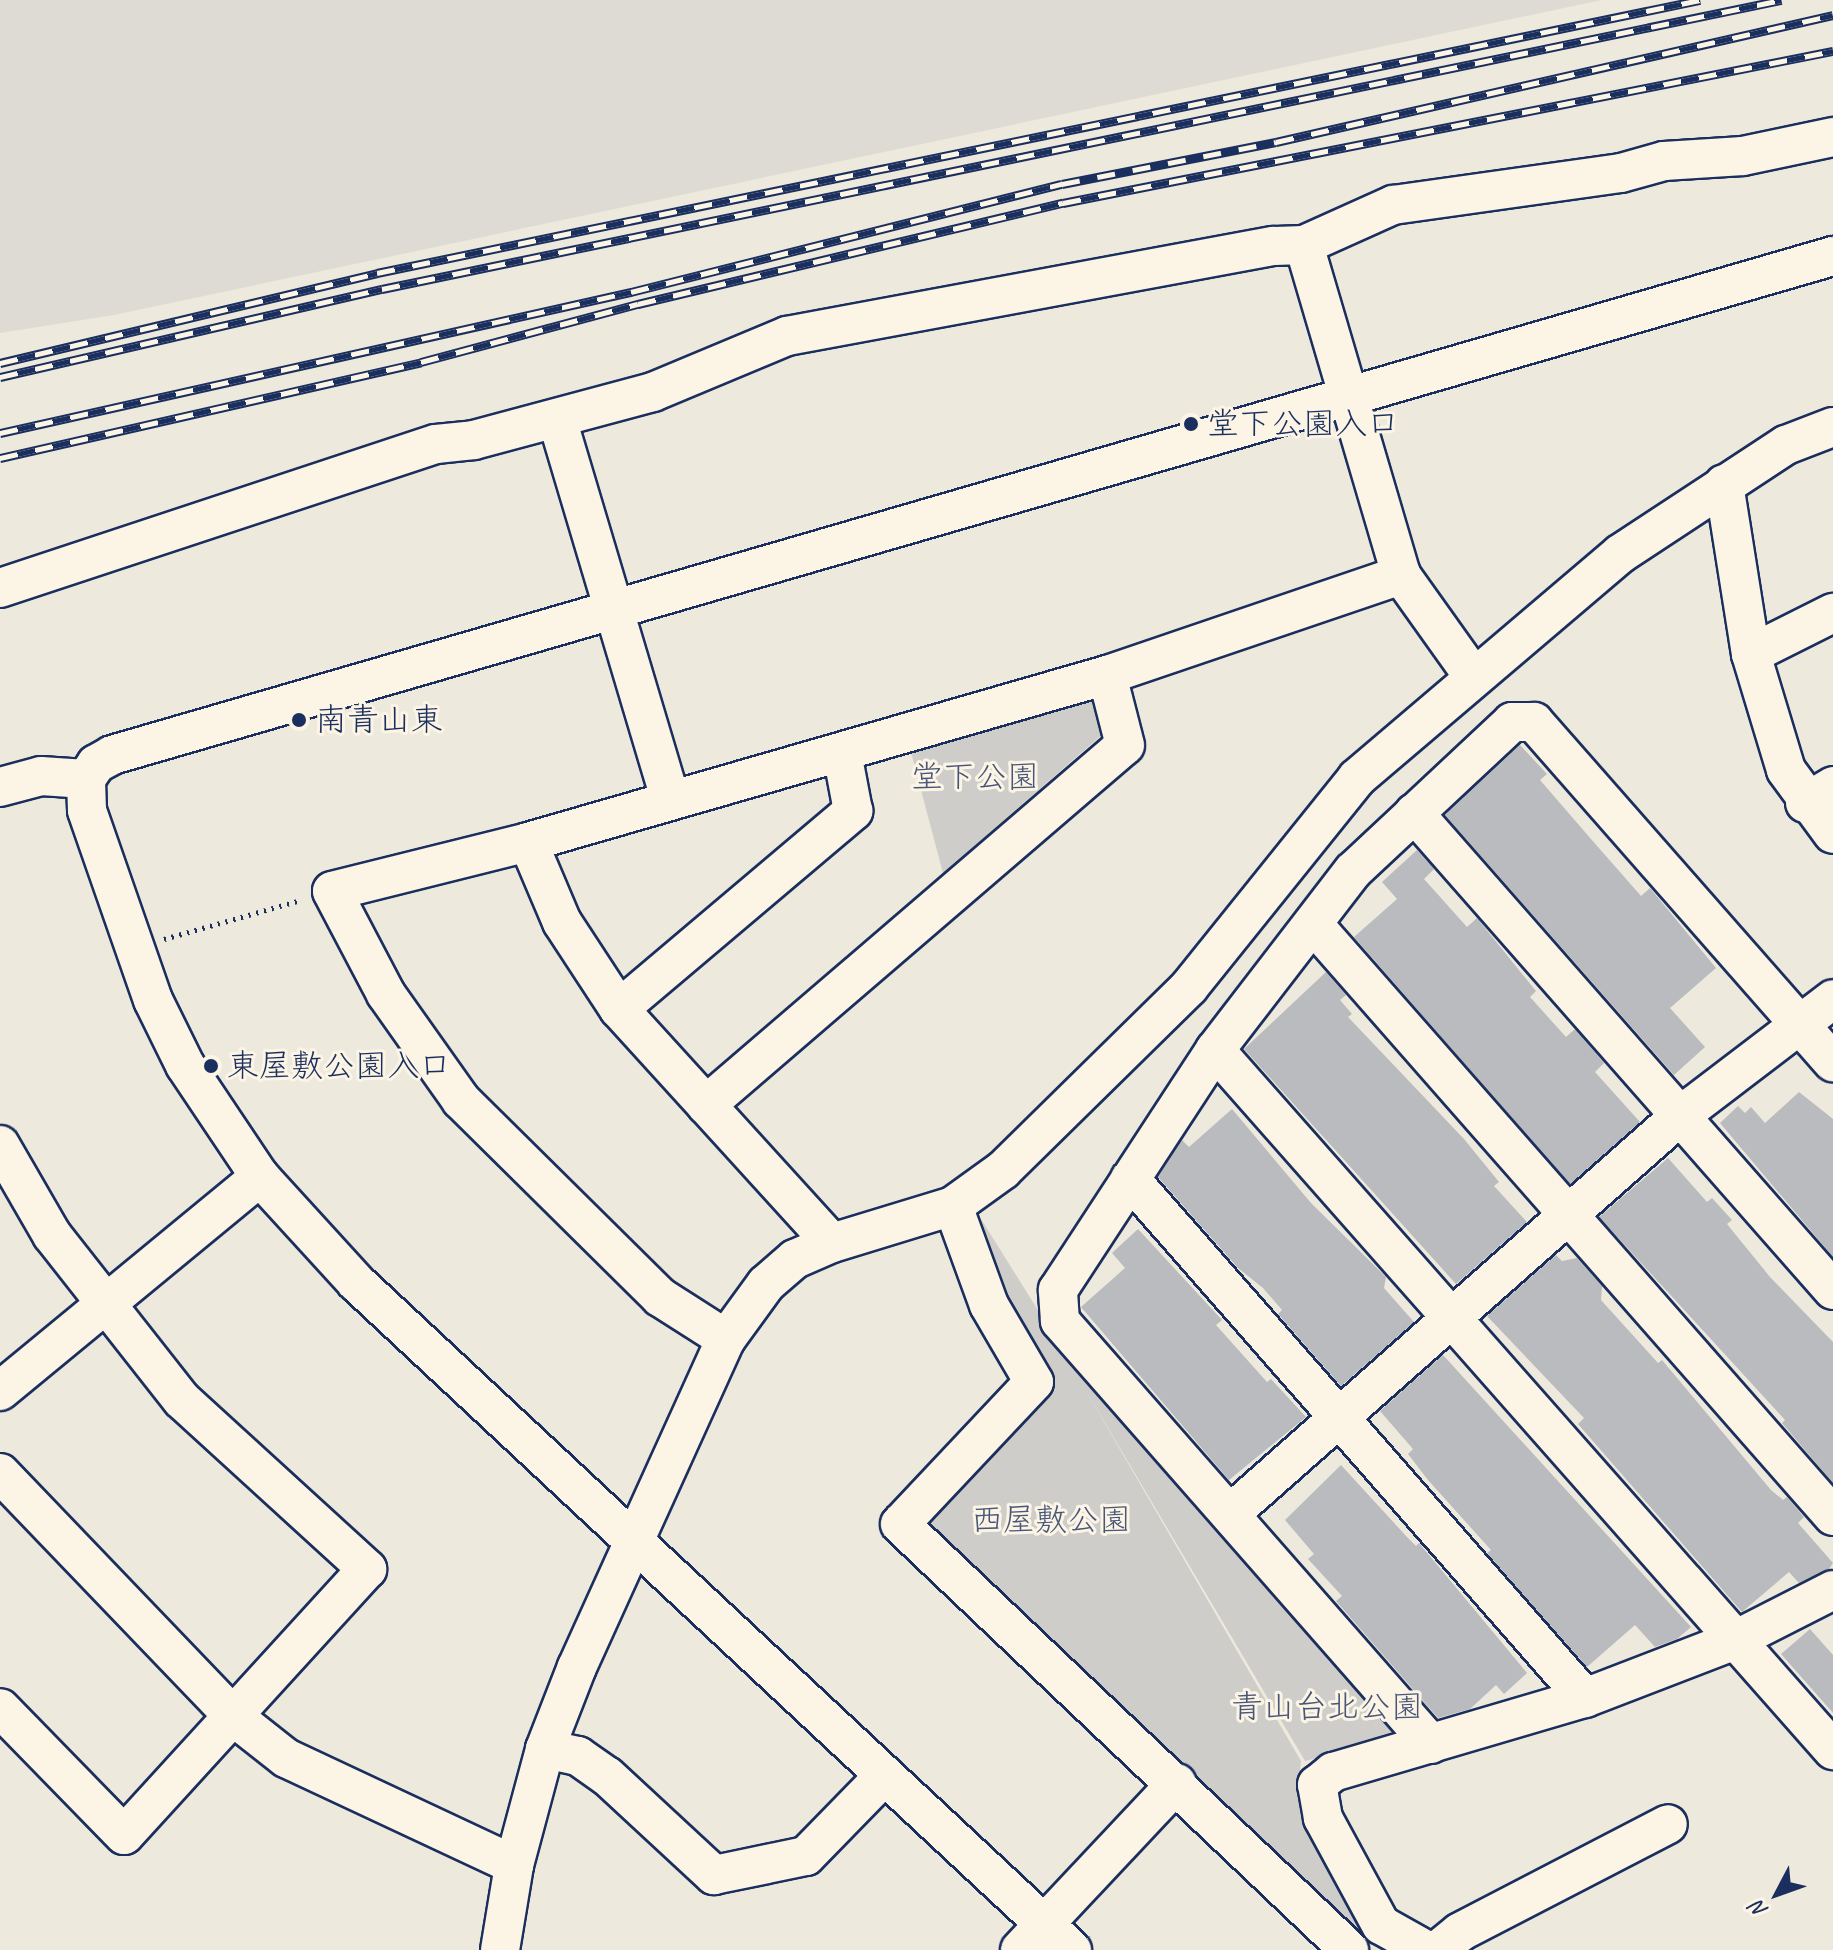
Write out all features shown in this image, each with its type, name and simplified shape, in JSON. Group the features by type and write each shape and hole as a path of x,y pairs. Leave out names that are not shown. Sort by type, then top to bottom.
{"street":[{"path":"0,588 436,444 557,419 653,392 787,336 1274,246 1304,245 1393,205 1621,173 1664,161 1743,156 1833,137"},
{"path":"1304,245 1401,575 1473,676"},
{"path":"1072,1950 1032,1937 884,1776 356,1282 260,1177 185,1065 133,948 87,810 86,779 96,764 112,755 1833,256"},
{"path":"557,419 670,799"},
{"path":"501,1949 514,1865 545,1749 726,1339 766,1284 795,1259 832,1243 953,1206 1003,1170 1128,1051 1189,987 1357,778 1473,676 1620,554 1786,445 1833,427"},
{"path":"1724,484 1751,654 1786,770 1819,794 1833,834"},
{"path":"726,1339 660,1297 461,1100 386,994 332,891 528,842 1107,675 1401,575"},
{"path":"1751,654 1833,613"},
{"path":"706,1105 1125,745 1107,675"},
{"path":"1431,1744 1060,1321 1058,1290 1215,1050 1353,871 1512,722 1534,722 1833,1062"},
{"path":"619,1009 853,811 842,753"},
{"path":"0,787 41,776 86,779"},
{"path":"1414,813 1833,1290"},
{"path":"528,842 562,922 619,1009 832,1243"},
{"path":"1313,924 1833,1516"},
{"path":"1230,1514 1455,1320 1681,1115 1833,999"},
{"path":"1215,1050 1833,1750"},
{"path":"0,1145 52,1235 182,1400 367,1569 124,1835 0,1708"},
{"path":"0,1391 260,1177"},
{"path":"1130,1179 1342,1417 1585,1698"},
{"path":"953,1206 989,1305 1034,1382 900,1524 1177,1783 1349,1950"},
{"path":"0,1473 234,1717 286,1758 324,1780 514,1865"},
{"path":"1426,1950 1381,1925 1323,1818 1317,1785 1333,1772 1585,1698 1735,1640 1833,1590"},
{"path":"545,1749 578,1756 607,1776 714,1875 806,1856 884,1776"},
{"path":"1032,1937 1177,1783"},
{"path":"1438,1950 1460,1932 1668,1824"}],"path":[{"path":"133,948 332,891"}],"shaded area":[{"path":"0,0 1602,0 114,315 0,333"}],"green space":[{"name":"堂下公園","path":"1089,692 1098,699 1104,733 943,873 908,741"},
{"name":"西屋敷公園","path":"981,1219 1056,1339 1403,1722 1398,1737 1305,1761 1082,1384 1301,1761 1299,1783 1378,1940 1365,1943 927,1531 925,1516 1054,1379 1005,1300"}],"building":[{"path":"1520,745 1547,774 1540,780 1641,896 1650,888 1716,968 1670,1008 1705,1047 1674,1075 1445,815"},
{"path":"1417,850 1434,869 1424,879 1467,927 1477,918 1536,991 1530,997 1566,1037 1575,1029 1604,1063 1595,1072 1640,1122 1570,1184 1354,937 1397,899 1382,882"},
{"path":"1326,972 1346,995 1340,1000 1352,1014 1348,1017 1464,1139 1499,1182 1494,1186 1527,1222 1456,1284 1244,1049"},
{"path":"1799,1092 1833,1119 1833,1257 1720,1123 1738,1106 1745,1113 1751,1107 1765,1123"},
{"path":"1232,1109 1311,1203 1386,1277 1384,1288 1414,1322 1341,1386 1278,1314 1282,1310 1263,1288 1238,1268 1158,1177 1182,1140 1189,1147"},
{"path":"1668,1158 1707,1202 1712,1198 1732,1220 1727,1224 1770,1277 1833,1342 1833,1483 1782,1423 1785,1420 1599,1217"},
{"path":"1138,1229 1222,1320 1216,1325 1267,1382 1271,1379 1306,1417 1229,1480 1081,1307 1125,1268 1112,1253"},
{"path":"1556,1255 1562,1261 1577,1258 1602,1286 1601,1300 1658,1363 1662,1360 1771,1490 1783,1500 1787,1497 1804,1517 1798,1523 1833,1563 1829,1569 1799,1583 1789,1572 1742,1612 1578,1424 1584,1418 1487,1316"},
{"path":"1443,1355 1691,1627 1677,1639 1655,1647 1635,1625 1587,1667 1487,1553 1491,1550 1428,1480 1408,1454 1413,1449 1380,1411"},
{"path":"1341,1465 1416,1546 1419,1543 1527,1673 1504,1694 1496,1685 1470,1709 1438,1718 1336,1601 1342,1596 1308,1559 1314,1554 1285,1520"},
{"path":"1810,1629 1833,1655 1833,1713 1781,1654"}],"railway":[{"path":"0,363 377,273 1700,0"},
{"path":"0,377 382,289 1781,0"},
{"path":"0,433 631,292 1062,184 1276,142 1833,15"},
{"path":"0,458 421,362 638,304 1063,203 1833,51"}],"place":[{"name":"堂下公園入口","path":"1191,424"},
{"name":"南青山東","path":"299,720"},
{"name":"東屋敷公園入口","path":"211,1066"}],"park label":[{"name":"青山台北公園","path":"1327,1707"}]}
